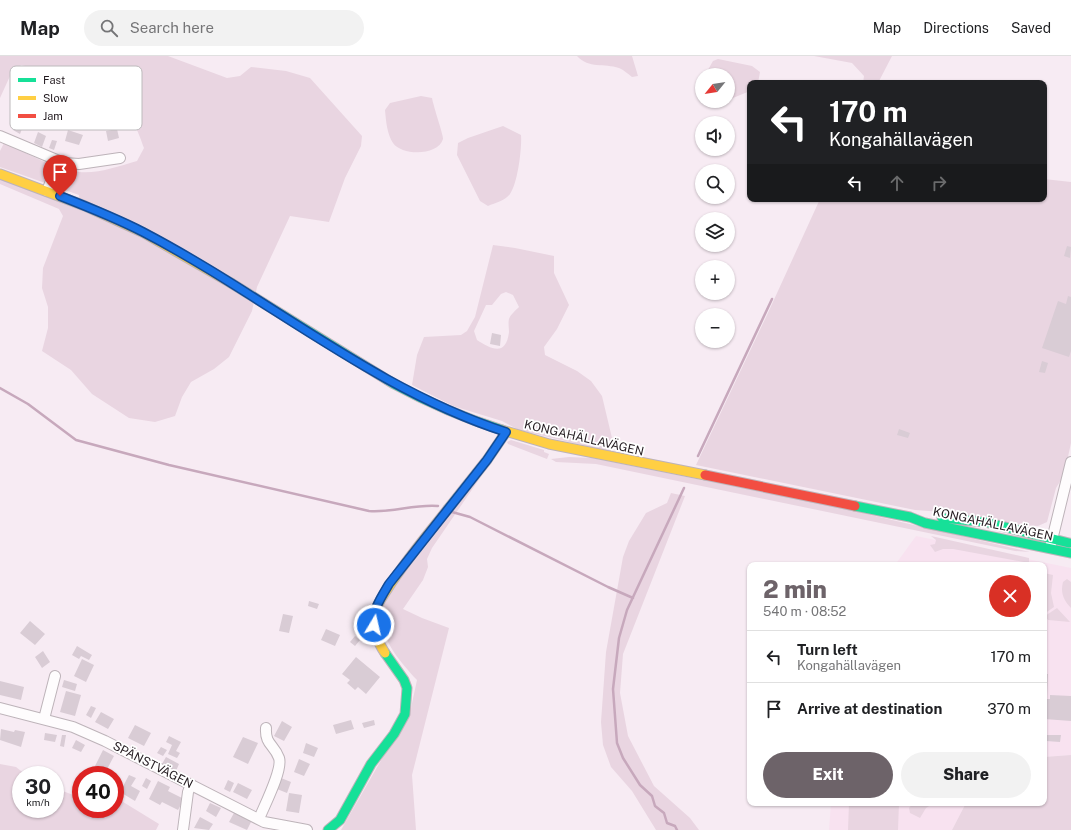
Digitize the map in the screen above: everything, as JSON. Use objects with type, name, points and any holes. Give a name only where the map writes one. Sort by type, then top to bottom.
[{"type":"street","points":[[0,136],[59,161],[79,164],[120,158]]},
{"type":"street","points":[[47,191],[59,161]]},
{"type":"street","name":"KONGAHÄLLAVÄGEN","points":[[0,174],[114,218],[150,236],[208,269],[368,369],[415,395],[454,414],[506,432],[606,456],[910,517],[985,522],[1051,544],[1071,553]]},
{"type":"street","points":[[328,830],[340,820],[371,764],[394,734],[405,714],[407,694],[404,680],[385,655],[375,629],[374,616],[378,604],[402,566],[487,460],[506,432]]},
{"type":"street","points":[[1051,544],[1071,462]]},
{"type":"street","name":"KONGAHÄLLAVÄGEN","points":[[1051,544],[1071,543]]},
{"type":"street","points":[[44,719],[55,676]]},
{"type":"street","name":"SPÄNSTVÄGEN","points":[[0,708],[73,728],[105,741],[268,823],[307,830]]},
{"type":"street","points":[[259,819],[280,768],[279,758],[265,739],[266,728]]},
{"type":"street","points":[[183,830],[188,792],[191,784]]},
{"type":"shaded area","points":[[0,56],[168,56],[227,78],[240,76],[251,67],[286,71],[310,78],[362,136],[361,146],[345,178],[329,222],[290,216],[257,287],[252,311],[229,357],[214,369],[191,382],[182,397],[175,416],[155,422],[129,418],[92,394],[71,370],[42,351],[48,328],[48,307],[42,288],[43,268],[63,216],[59,209],[0,184],[0,179],[78,209],[79,195],[0,167],[0,151],[4,143],[60,168],[79,172],[94,172],[137,161],[144,148],[137,130],[142,130],[142,66],[10,66],[10,76],[0,98]]},
{"type":"shaded area","points":[[577,56],[632,56],[638,76],[632,77],[619,68],[587,63]]},
{"type":"shaded area","points":[[814,56],[892,56],[880,80],[863,80],[864,76],[852,63]]},
{"type":"shaded area","points":[[718,59],[752,66],[760,72],[759,80],[747,80],[747,92],[735,97],[735,68],[709,68],[713,61]]},
{"type":"shaded area","points":[[421,96],[432,98],[443,139],[440,145],[434,149],[411,152],[398,147],[393,143],[389,136],[385,110],[390,103]]},
{"type":"shaded area","points":[[503,126],[521,135],[521,148],[517,174],[510,194],[506,198],[488,206],[480,201],[457,155],[458,143]]},
{"type":"shaded area","points":[[1047,179],[1071,182],[1071,443],[1064,475],[1056,488],[1047,522],[1038,526],[1022,525],[957,513],[915,510],[696,465],[819,202],[1047,202]]},
{"type":"shaded area","points":[[493,245],[554,256],[554,273],[569,305],[557,329],[544,347],[545,355],[577,371],[591,381],[602,396],[612,438],[611,452],[519,430],[502,421],[453,406],[412,385],[417,355],[424,337],[461,335],[467,331],[475,317]],"holes":[[[506,292],[513,295],[519,307],[509,319],[509,332],[505,345],[497,349],[487,346],[477,340],[474,331],[486,305],[492,305],[501,294]]]},
{"type":"shaded area","points":[[511,440],[544,450],[544,452],[549,454],[547,459],[508,444],[507,442]]},
{"type":"shaded area","points":[[569,457],[592,458],[832,506],[1030,552],[1015,551],[596,464],[556,462],[551,459]]},
{"type":"shaded area","points":[[482,475],[432,548],[427,559],[428,567],[423,580],[403,609],[449,628],[412,775],[416,830],[341,830],[411,708],[417,680],[390,646],[383,626],[383,605],[393,586]]},
{"type":"shaded area","points":[[671,493],[685,496],[623,654],[620,693],[628,736],[654,786],[690,818],[699,830],[656,830],[632,791],[611,767],[603,745],[601,722],[606,652],[623,557],[629,541],[646,513],[667,503]]},
{"type":"shaded area","points":[[916,536],[1042,562],[897,562]]},
{"type":"shaded area","points":[[931,536],[1029,558],[1029,562],[953,549],[943,549],[935,552],[930,545],[935,544],[936,540]]},
{"type":"shaded area","points":[[1047,563],[1071,568],[1071,755],[1047,757]]},
{"type":"shaded area","points":[[1047,574],[1053,575],[1051,593],[1054,607],[1047,612]]},
{"type":"shaded area","points":[[1067,579],[1071,582],[1071,608],[1066,603],[1062,593],[1063,582]]},
{"type":"shaded area","points":[[1057,608],[1070,622],[1048,620],[1047,615]]},
{"type":"shaded area","points":[[1071,755],[1071,830],[952,830],[964,806],[1047,806],[1047,757]]},
{"type":"shaded area","points":[[0,764],[12,766],[12,818],[64,818],[64,791],[72,795],[72,818],[124,818],[124,803],[159,824],[156,830],[0,830]]},
{"type":"shaded area","points":[[831,806],[964,806],[952,830],[829,830]]},
{"type":"shaded area","points":[[849,806],[899,806],[898,830],[848,830]]},
{"type":"shaded area","points":[[911,806],[929,806],[926,808],[920,818],[910,813],[909,808]]},
{"type":"building","points":[[13,130],[22,130],[20,134]]},
{"type":"building","points":[[68,130],[83,135],[79,145],[65,141]]},
{"type":"building","points":[[117,130],[119,138],[108,141],[106,131]]},
{"type":"building","points":[[38,132],[46,136],[42,147],[34,143]]},
{"type":"building","points":[[52,140],[57,141],[54,150],[49,148]]},
{"type":"building","points":[[1067,246],[1071,247],[1070,258],[1064,256]]},
{"type":"building","points":[[1068,296],[1071,297],[1071,351],[1069,357],[1042,348],[1058,301],[1066,304]]},
{"type":"building","points":[[492,333],[501,335],[500,346],[490,344]]},
{"type":"building","points":[[1042,361],[1048,363],[1045,373],[1039,372]]},
{"type":"building","points":[[899,429],[910,433],[908,438],[897,435]]},
{"type":"building","points":[[309,601],[319,604],[317,609],[308,606]]},
{"type":"building","points":[[283,614],[293,616],[289,633],[279,631]]},
{"type":"building","points":[[30,621],[45,634],[35,645],[20,633]]},
{"type":"building","points":[[326,629],[340,635],[335,646],[321,640]]},
{"type":"building","points":[[355,636],[360,640],[355,646],[350,642]]},
{"type":"building","points":[[77,646],[92,655],[89,660],[81,656],[79,659],[72,655]]},
{"type":"building","points":[[43,651],[50,662],[42,668],[35,657]]},
{"type":"building","points":[[356,657],[380,677],[366,694],[358,687],[355,690],[347,683],[350,680],[342,674]]},
{"type":"building","points":[[82,659],[94,665],[86,682],[74,676]]},
{"type":"building","points":[[1047,674],[1048,674],[1047,699]]},
{"type":"building","points":[[64,680],[77,684],[75,691],[62,687]]},
{"type":"building","points":[[0,681],[24,687],[21,700],[0,695]]},
{"type":"building","points":[[66,691],[81,695],[75,716],[60,712]]},
{"type":"building","points":[[1050,695],[1071,696],[1071,721],[1047,719],[1047,699],[1050,699]]},
{"type":"building","points":[[91,706],[96,708],[91,718],[86,715]]},
{"type":"building","points":[[101,712],[114,719],[108,729],[95,722]]},
{"type":"building","points":[[351,720],[354,729],[336,734],[333,725]]},
{"type":"building","points":[[374,720],[375,725],[364,728],[362,723]]},
{"type":"building","points":[[282,721],[292,727],[284,741],[274,736]]},
{"type":"building","points":[[135,725],[151,733],[144,746],[128,738]]},
{"type":"building","points":[[1,729],[14,732],[15,730],[25,732],[21,747],[0,740]]},
{"type":"building","points":[[45,733],[57,735],[55,742],[44,740]]},
{"type":"building","points":[[62,735],[66,735],[64,747],[60,746]]},
{"type":"building","points":[[1047,735],[1061,735],[1060,742],[1047,741]]},
{"type":"building","points":[[169,736],[181,742],[176,751],[180,753],[177,758],[168,754],[172,745],[166,742]]},
{"type":"building","points":[[243,737],[258,743],[248,764],[233,757]]},
{"type":"building","points":[[76,740],[85,745],[81,752],[72,748]]},
{"type":"building","points":[[306,743],[318,748],[314,757],[303,753]]},
{"type":"building","points":[[161,747],[167,750],[163,756],[157,753]]},
{"type":"building","points":[[103,750],[114,756],[109,766],[95,766]]},
{"type":"building","points":[[166,757],[179,764],[176,771],[162,764]]},
{"type":"building","points":[[299,759],[310,764],[304,776],[294,772]]},
{"type":"building","points":[[129,775],[136,778],[131,786],[140,791],[135,801],[124,794],[124,784]]},
{"type":"building","points":[[146,778],[151,781],[147,789],[142,786]]},
{"type":"building","points":[[281,778],[291,782],[287,793],[277,789]]},
{"type":"building","points":[[228,780],[234,783],[230,792],[224,789]]},
{"type":"building","points":[[158,781],[170,787],[168,791],[184,799],[178,810],[162,802],[160,805],[149,799]]},
{"type":"building","points":[[238,783],[252,790],[247,799],[233,792]]},
{"type":"building","points":[[289,793],[302,795],[299,813],[286,811]]},
{"type":"building","points":[[210,803],[221,808],[216,817],[206,811]]},
{"type":"building","points":[[234,813],[251,822],[247,830],[229,822]]},
{"type":"building","points":[[200,817],[213,824],[209,830],[194,828]]},
{"type":"waterway","points":[[698,456],[772,299]]},
{"type":"waterway","points":[[0,388],[28,404],[76,440],[169,465],[369,511],[386,511],[420,506],[438,506]]},
{"type":"waterway","points":[[677,830],[675,826],[667,823],[664,813],[655,806],[652,796],[640,785],[623,758],[617,743],[613,689],[619,638],[627,610],[684,488]]},
{"type":"waterway","points":[[452,512],[470,517],[608,587],[633,598]]},
{"type":"traffic: fast","points":[[231,283],[394,384],[447,410],[502,430]]},
{"type":"traffic: fast","points":[[448,509],[487,460],[506,432]]},
{"type":"traffic: fast","points":[[855,506],[910,517],[925,523],[1071,553]]},
{"type":"traffic: fast","points":[[942,518],[985,522],[1069,543]]},
{"type":"traffic: fast","points":[[328,830],[340,820],[371,764],[394,734],[405,714],[407,688],[404,680],[385,653]]},
{"type":"traffic: slow","points":[[0,174],[85,206],[144,233],[231,283]]},
{"type":"traffic: slow","points":[[502,430],[549,444],[705,475]]},
{"type":"traffic: slow","points":[[385,653],[380,645],[375,630],[374,615],[376,608],[402,568],[448,509]]},
{"type":"traffic: jam","points":[[705,475],[855,506]]},
{"type":"route","points":[[60,196],[114,218],[144,233],[208,269],[242,292],[355,361],[422,399],[454,414],[506,432],[504,438],[414,550],[389,584],[378,604],[374,616],[374,625]]}]
